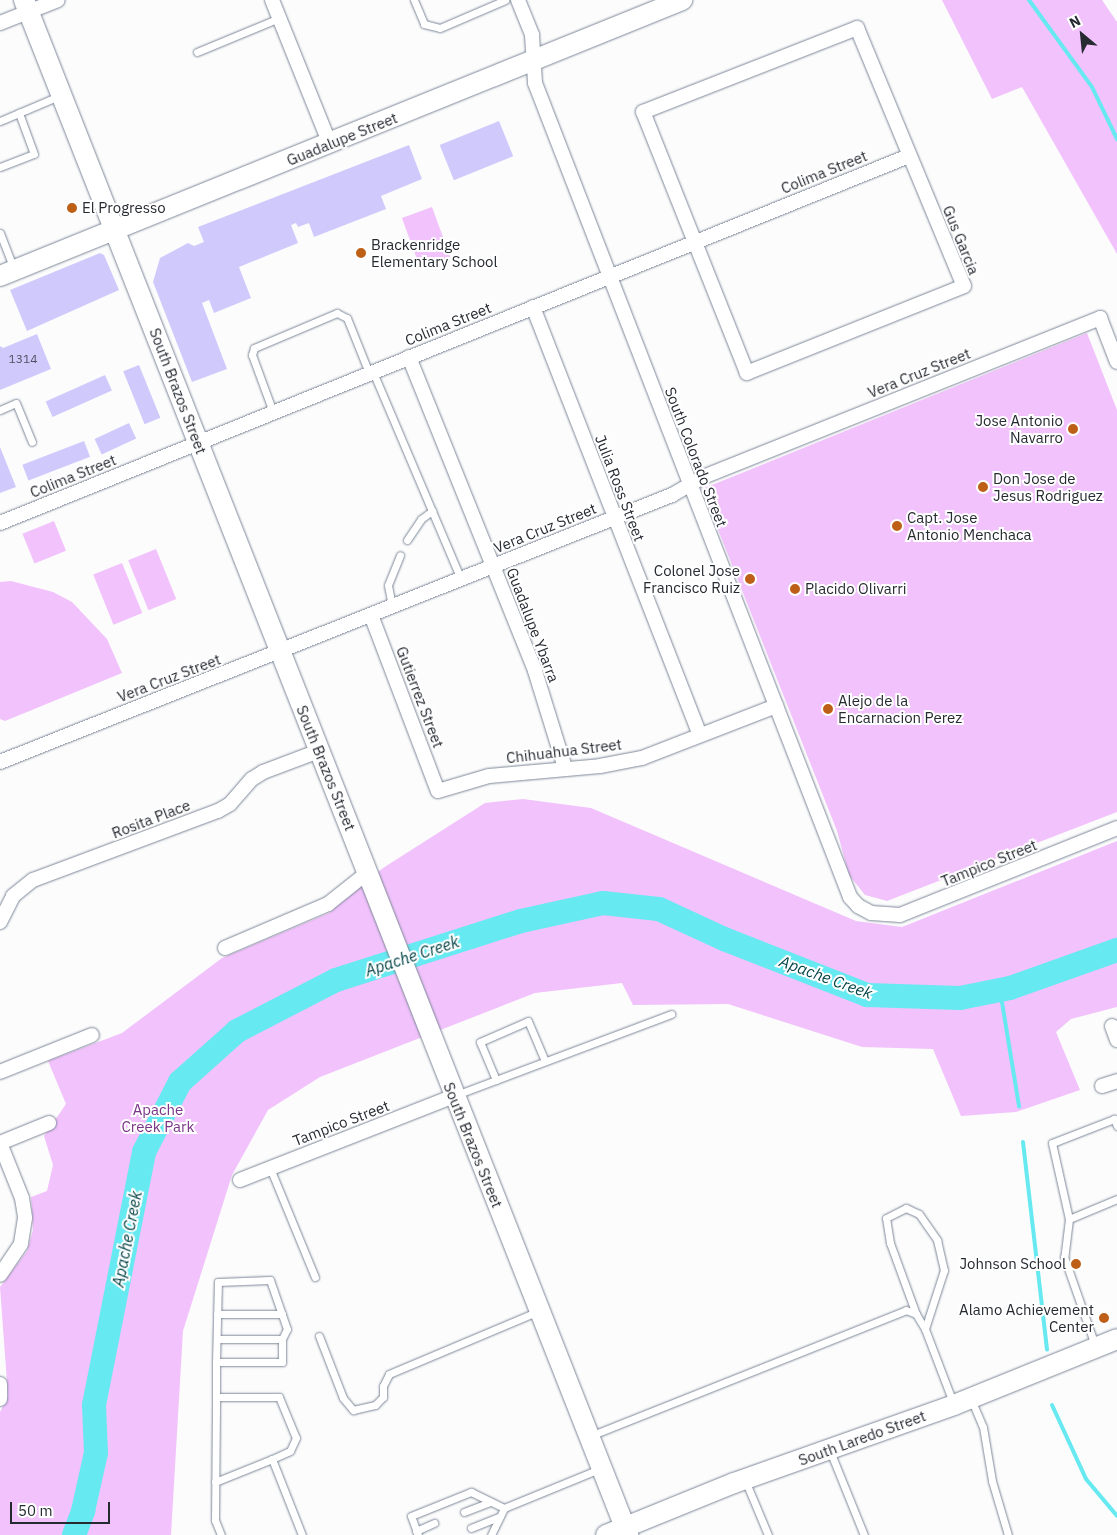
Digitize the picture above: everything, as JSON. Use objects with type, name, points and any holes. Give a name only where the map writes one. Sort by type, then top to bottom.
[{"type":"main road","name":"Guadalupe Street","points":[[7,273],[330,144],[682,0]]},
{"type":"main road","name":"South Brazos Street","points":[[26,6],[627,1531]]},
{"type":"main road","name":"South Laredo Street","points":[[606,1535],[627,1531],[745,1480],[963,1402],[1117,1339]]},
{"type":"street","points":[[0,23],[26,6],[58,0]]},
{"type":"street","points":[[272,0],[330,144]]},
{"type":"street","name":"South Colorado Street","points":[[518,0],[532,35],[535,83],[611,276],[689,485],[844,885],[858,906],[871,913]]},
{"type":"street","name":"Gus Garcia","points":[[857,28],[964,286],[747,373],[695,242],[643,112],[857,28]]},
{"type":"street","name":"Colima Street","points":[[0,524],[198,442],[909,156]]},
{"type":"street","name":"Julia Ross Street","points":[[533,307],[700,735]]},
{"type":"street","name":"Vera Cruz Street","points":[[0,762],[614,518],[689,485],[1100,318],[1115,353]]},
{"type":"street","name":"Guadalupe Ybarra","points":[[409,357],[535,671],[565,768]]},
{"type":"street","name":"Gutierrez Street","points":[[371,615],[438,791]]},
{"type":"street","name":"Chihuahua Street","points":[[438,791],[489,776],[642,758],[776,706]]},
{"type":"street","name":"Rosita Place","points":[[0,922],[13,896],[33,880],[218,810],[230,804],[252,778],[319,751]]},
{"type":"street","name":"Tampico Street","points":[[871,913],[885,916],[916,910],[1117,828]]},
{"type":"street","points":[[225,948],[328,904],[367,873]]},
{"type":"street","points":[[1112,1026],[1117,1040]]},
{"type":"street","points":[[0,1072],[92,1035]]},
{"type":"street","points":[[1102,1086],[1117,1081]]},
{"type":"street","name":"Tampico Street","points":[[240,1180],[454,1096]]},
{"type":"street","points":[[0,1275],[21,1244],[25,1218],[22,1198],[0,1143],[50,1123]]},
{"type":"street","points":[[0,1384],[0,1399]]},
{"type":"lane","points":[[414,0],[424,24],[440,28],[505,0]]},
{"type":"lane","points":[[197,52],[279,18]]},
{"type":"lane","points":[[0,121],[61,95]]},
{"type":"lane","points":[[0,167],[34,154],[19,113]]},
{"type":"lane","points":[[0,233],[7,273]]},
{"type":"lane","points":[[273,412],[252,355],[254,348],[337,313],[344,314],[432,511],[460,579]]},
{"type":"lane","points":[[0,410],[16,403],[32,442]]},
{"type":"lane","points":[[407,540],[421,520],[432,511]]},
{"type":"lane","points":[[392,606],[388,585],[400,555]]},
{"type":"lane","points":[[454,1096],[671,1014]]},
{"type":"lane","points":[[496,1080],[480,1042],[528,1021],[545,1061]]},
{"type":"lane","points":[[1096,1348],[1064,1257],[1069,1219],[1052,1143],[1114,1119],[1117,1126]]},
{"type":"lane","points":[[270,1168],[315,1278]]},
{"type":"lane","points":[[1069,1219],[1117,1199]]},
{"type":"lane","points":[[925,1329],[944,1270],[937,1240],[919,1214],[906,1208],[886,1218],[890,1243],[916,1314],[963,1402],[983,1427],[992,1481],[1008,1535]]},
{"type":"lane","points":[[216,1362],[282,1362],[282,1339],[287,1328],[270,1280],[218,1282],[216,1362],[215,1520],[221,1535]]},
{"type":"lane","points":[[319,1336],[343,1398],[352,1410],[375,1405],[383,1397],[383,1386],[389,1374],[540,1310]]},
{"type":"lane","points":[[589,1437],[906,1310],[916,1314]]},
{"type":"lane","points":[[217,1314],[282,1314]]},
{"type":"lane","points":[[217,1339],[282,1339]]},
{"type":"lane","points":[[215,1482],[290,1451],[296,1438],[279,1396],[216,1397]]},
{"type":"lane","points":[[830,1450],[864,1535]]},
{"type":"lane","points":[[272,1459],[302,1535]]},
{"type":"lane","points":[[491,1535],[504,1508],[602,1468]]},
{"type":"lane","points":[[745,1480],[768,1535]]},
{"type":"lane","points":[[434,1524],[417,1533],[410,1516],[471,1492],[504,1508]]},
{"type":"lane","points":[[464,1512],[490,1502]]},
{"type":"lane","points":[[470,1528],[500,1516]]},
{"type":"green space","points":[[942,0],[1102,0],[1117,22],[1117,254],[1022,87],[992,99]]},
{"type":"green space","points":[[432,207],[450,257],[420,268],[402,218]]},
{"type":"green space","points":[[1087,333],[1117,410],[1117,812],[887,901],[865,895],[849,875],[837,831],[702,489]]},
{"type":"green space","points":[[54,521],[66,551],[34,563],[22,534]]},
{"type":"green space","points":[[156,549],[176,599],[148,610],[128,560]]},
{"type":"green space","points":[[122,563],[142,613],[113,625],[93,575]]},
{"type":"green space","points":[[11,581],[53,592],[72,602],[107,639],[122,673],[5,721],[0,719],[0,582]]},
{"type":"green space","name":"Apache Creek Park","points":[[523,799],[591,808],[856,921],[902,927],[1117,841],[1117,1007],[1071,1019],[1056,1032],[1080,1090],[1016,1112],[961,1116],[933,1049],[862,1047],[728,1004],[633,1005],[622,983],[535,993],[320,1077],[268,1110],[232,1175],[183,1331],[171,1535],[0,1535],[0,1412],[8,1396],[0,1287],[27,1251],[33,1230],[31,1197],[47,1191],[53,1165],[44,1136],[66,1104],[48,1061],[122,1033],[222,958],[329,913],[383,868],[485,803]]},
{"type":"building","points":[[499,121],[513,156],[454,180],[440,145]]},
{"type":"building","points":[[409,145],[422,179],[381,196],[386,209],[314,237],[309,223],[298,227],[296,223],[291,225],[298,243],[239,267],[251,298],[214,313],[209,300],[202,303],[227,369],[192,382],[153,282],[160,258],[188,243],[194,246],[204,242],[198,227]]},
{"type":"building","points":[[100,253],[104,255],[119,290],[27,331],[10,290]]},
{"type":"building","points":[[37,334],[51,369],[0,390],[0,346],[3,348]]},
{"type":"building","points":[[139,365],[160,418],[145,424],[123,371]]},
{"type":"building","points":[[105,375],[112,391],[53,417],[46,401]]},
{"type":"building","points":[[129,423],[136,438],[102,454],[95,439]]},
{"type":"building","points":[[84,441],[90,457],[28,481],[22,465]]},
{"type":"building","points":[[0,447],[16,487],[0,493]]},
{"type":"waterway","points":[[1029,0],[1092,87],[1117,139]]},
{"type":"waterway","name":"Apache Creek","points":[[74,1535],[83,1511],[96,1453],[94,1405],[144,1152],[180,1082],[237,1031],[336,980],[521,921],[603,903],[659,909],[724,939],[867,995],[960,998],[1010,988],[1117,950]]},
{"type":"waterway","points":[[1000,990],[1019,1106]]},
{"type":"waterway","points":[[1023,1142],[1047,1350]]},
{"type":"waterway","points":[[1052,1405],[1086,1479],[1117,1516]]},
{"type":"place","name":"El Progresso","points":[[72,208]]},
{"type":"place","name":"Brackenridge Elementary School","points":[[361,253]]},
{"type":"place","name":"Jose Antonio Navarro","points":[[1073,429]]},
{"type":"place","name":"Don Jose de Jesus Rodriguez","points":[[983,487]]},
{"type":"place","name":"Capt. Jose Antonio Menchaca","points":[[897,526]]},
{"type":"place","name":"Colonel Jose Francisco Ruiz","points":[[750,579]]},
{"type":"place","name":"Placido Olivarri","points":[[795,589]]},
{"type":"place","name":"Alejo de la Encarnacion Perez","points":[[828,709]]},
{"type":"place","name":"Johnson School","points":[[1076,1264]]},
{"type":"place","name":"Alamo Achievement Center","points":[[1104,1318]]}]
